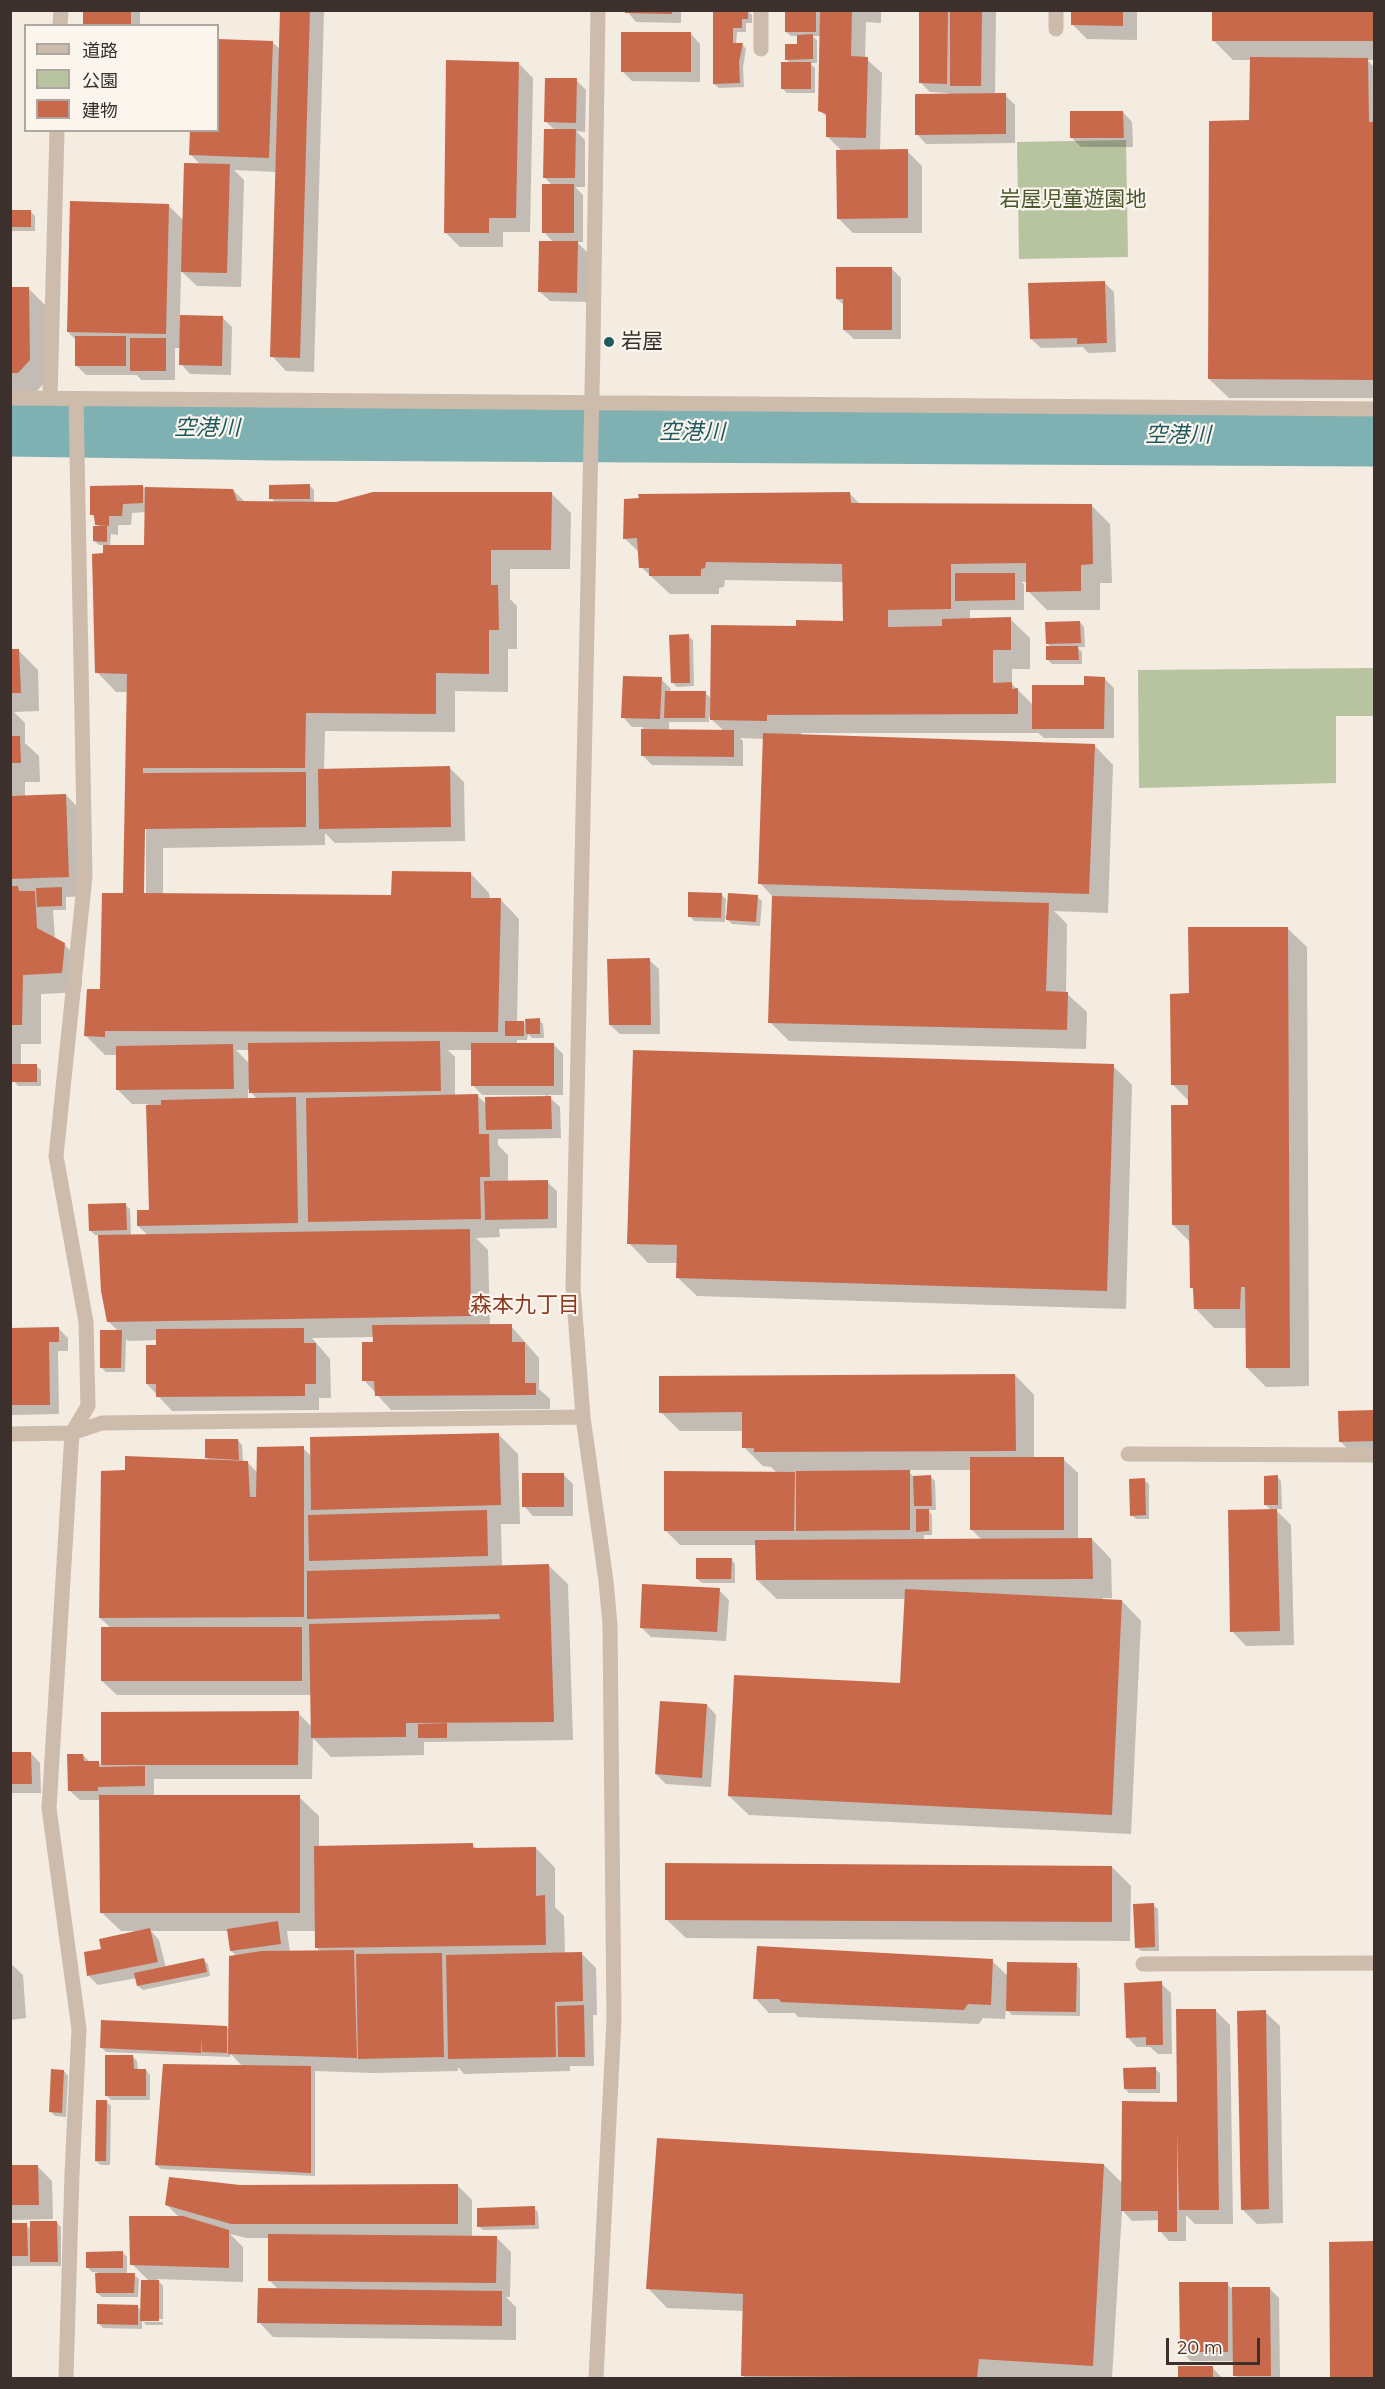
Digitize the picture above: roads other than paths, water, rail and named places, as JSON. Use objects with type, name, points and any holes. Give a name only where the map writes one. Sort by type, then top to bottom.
[{"type":"street","points":[[596,2379],[614,2020],[610,1625],[583,1418],[573,1287],[598,10]]},
{"type":"street","points":[[760,49],[761,10]]},
{"type":"street","points":[[1056,10],[1056,29]]},
{"type":"street","points":[[50,398],[57,132]]},
{"type":"street","points":[[10,398],[50,398],[75,406],[591,410],[1374,409]]},
{"type":"street","points":[[66,2379],[79,2029],[49,1808],[72,1433],[88,1406],[86,1322],[56,1156],[85,876],[75,406]]},
{"type":"street","points":[[10,1434],[72,1433],[102,1423],[583,1418]]},
{"type":"street","points":[[1128,1454],[1374,1455]]},
{"type":"street","points":[[1143,1964],[1374,1963]]},
{"type":"waterway","name":"空港川","points":[[10,428],[279,432],[1374,438]]},
{"type":"place","name":"岩屋","points":[[609,342]]},
{"type":"district","name":"森本九丁目","points":[[525,1306]]},
{"type":"park label","name":"岩屋児童遊園地","points":[[1073,200]]}]
